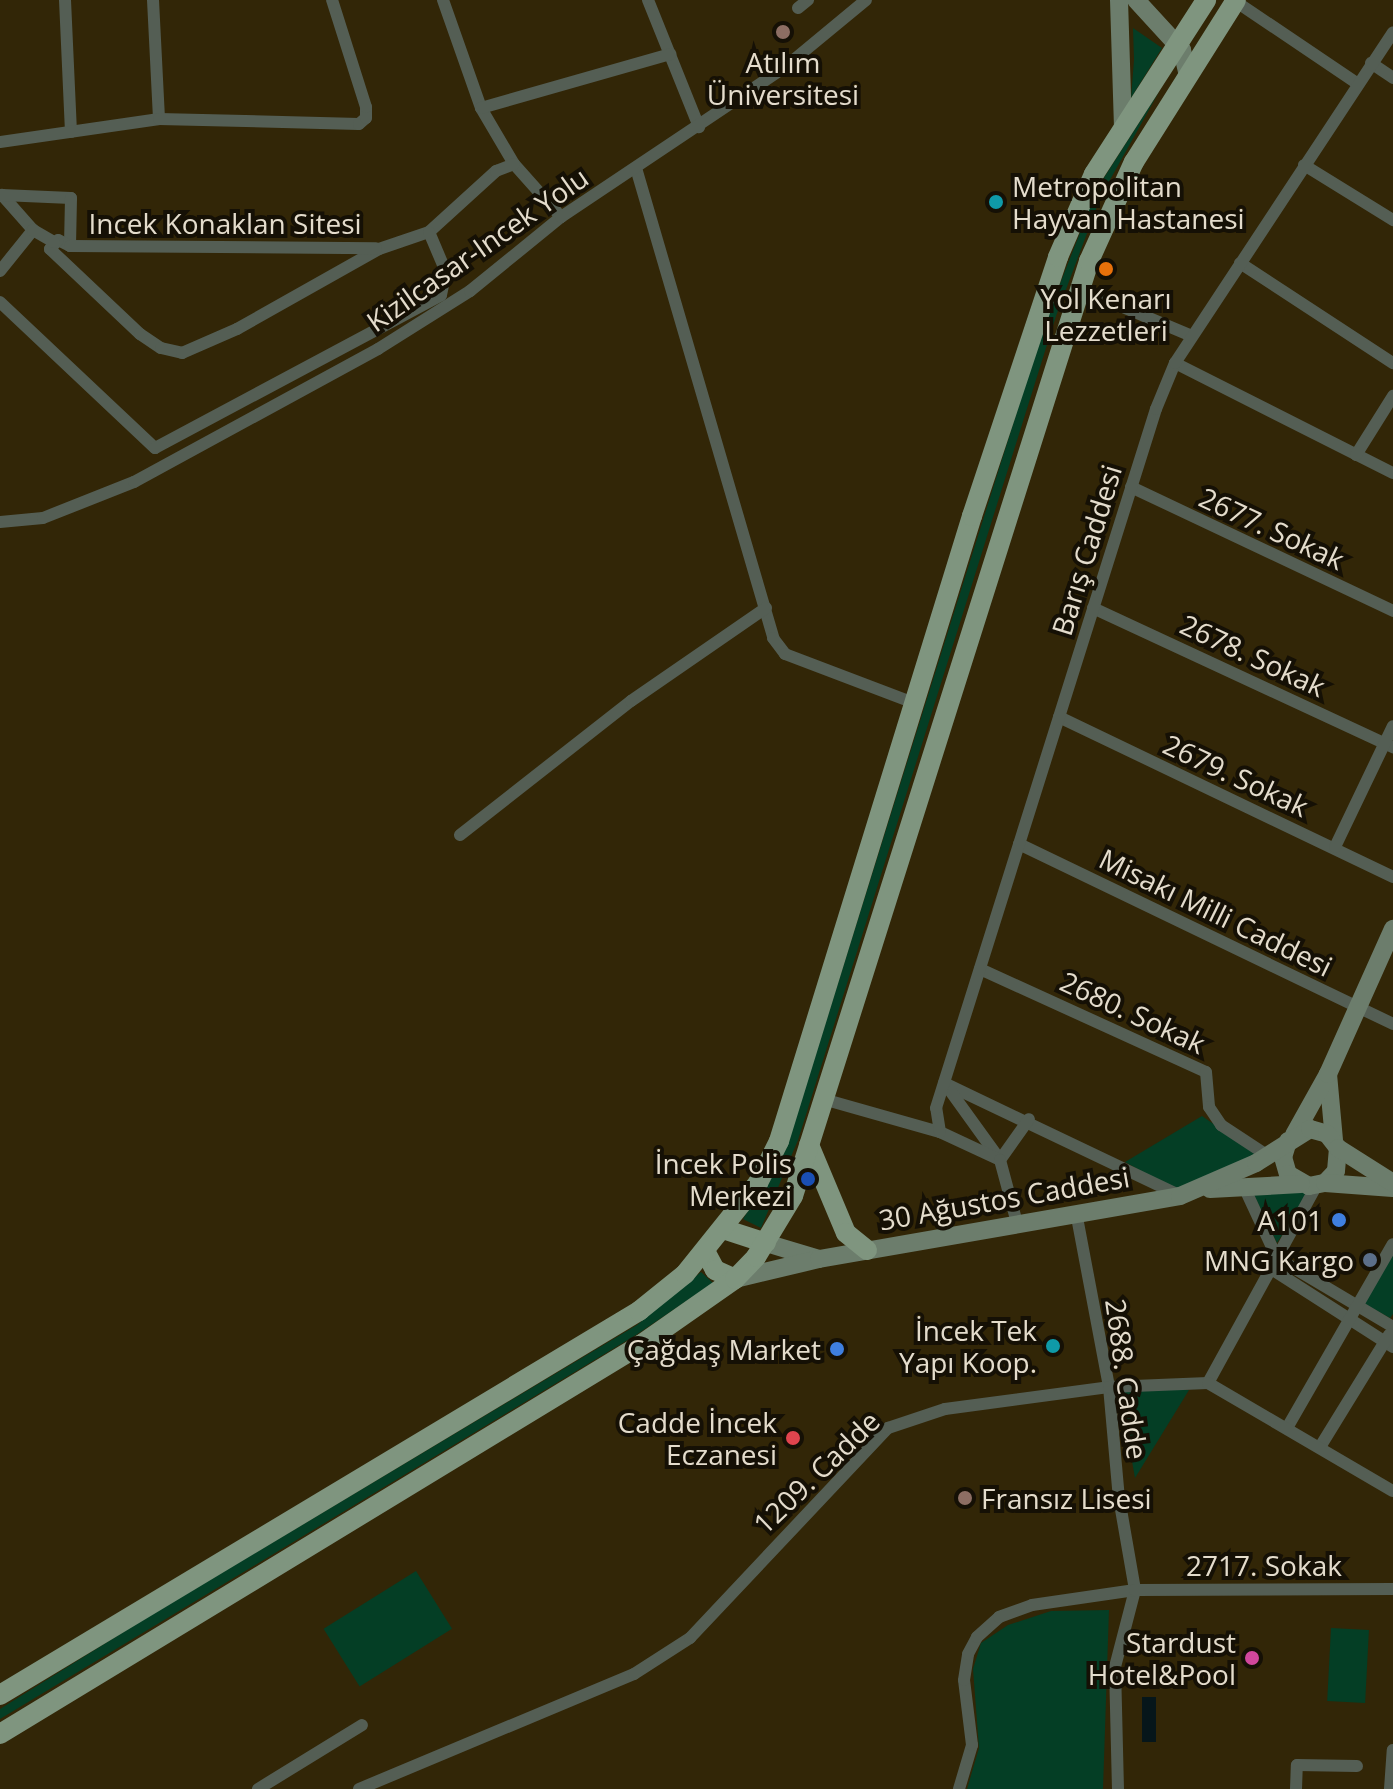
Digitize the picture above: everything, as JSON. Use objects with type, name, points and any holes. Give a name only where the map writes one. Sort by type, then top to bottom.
[{"type":"main road","points":[[1119,0],[1123,126]]},
{"type":"main road","points":[[1136,0],[1186,56],[1188,75]]},
{"type":"main road","points":[[0,1695],[606,1333],[673,1285],[705,1251],[758,1183],[779,1141],[1034,322],[1078,206],[1123,126],[1206,0]]},
{"type":"main road","points":[[0,1734],[642,1344],[735,1279],[766,1243],[793,1196],[1080,289],[1118,192],[1236,0]]},
{"type":"main road","points":[[1314,1184],[1284,1166],[1291,1138],[1328,1074],[1393,929]]},
{"type":"main road","points":[[1314,1184],[1339,1164],[1328,1074]]},
{"type":"main road","points":[[1199,1190],[1268,1156],[1291,1138],[1310,1129],[1393,1185]]},
{"type":"main road","points":[[809,1145],[846,1233],[867,1250]]},
{"type":"main road","points":[[1199,1190],[1314,1184],[1393,1185]]},
{"type":"main road","name":"30 Ağustos Caddesi","points":[[735,1279],[819,1259],[1180,1196],[1199,1190]]},
{"type":"main road","points":[[723,1229],[766,1243]]},
{"type":"main road","name":"30 Ağustos Caddesi","points":[[766,1243],[819,1259]]},
{"type":"main road","points":[[705,1251],[715,1270],[735,1279]]},
{"type":"street","points":[[65,0],[71,132]]},
{"type":"street","points":[[153,0],[159,119]]},
{"type":"street","points":[[0,142],[159,119],[351,126],[364,121],[364,95],[332,0]]},
{"type":"street","points":[[443,0],[481,108],[514,164],[561,217]]},
{"type":"street","points":[[648,0],[699,127]]},
{"type":"street","name":"Kizilcasar-Incek Yolu","points":[[0,522],[74,508],[281,406],[470,291],[561,217],[699,127],[806,52],[866,0]]},
{"type":"street","points":[[1236,0],[1358,84]]},
{"type":"street","name":"Barış Caddesi","points":[[940,1132],[936,1108],[1131,487],[1175,363],[1393,32]]},
{"type":"street","points":[[481,108],[670,54]]},
{"type":"street","points":[[1371,63],[1393,78]]},
{"type":"street","points":[[70,246],[71,198],[2,195],[33,230],[54,242],[50,249],[108,305],[140,334],[175,353],[237,329],[379,249],[429,232],[496,171],[514,164]]},
{"type":"street","points":[[1304,165],[1393,220]]},
{"type":"street","points":[[636,168],[773,638],[785,654],[914,703]]},
{"type":"street","points":[[0,271],[33,230]]},
{"type":"street","points":[[0,302],[155,448],[441,295],[446,272],[429,232]]},
{"type":"street","name":"Incek Konaklan Sitesi","points":[[54,242],[70,246],[379,249]]},
{"type":"street","points":[[1240,263],[1393,363]]},
{"type":"street","points":[[1080,289],[1192,336]]},
{"type":"street","points":[[1175,363],[1393,473]]},
{"type":"street","points":[[1356,455],[1393,396]]},
{"type":"street","name":"2677. Sokak","points":[[1131,487],[1393,611]]},
{"type":"street","points":[[460,835],[631,701],[766,608]]},
{"type":"street","name":"2678. Sokak","points":[[1093,608],[1389,744]]},
{"type":"street","name":"2679. Sokak","points":[[1059,717],[1393,877]]},
{"type":"street","points":[[1335,847],[1389,744],[1393,726]]},
{"type":"street","name":"Misakı Milli Caddesi","points":[[1019,844],[1393,1024]]},
{"type":"street","name":"2680. Sokak","points":[[980,969],[1206,1072],[1209,1107],[1221,1125],[1268,1156]]},
{"type":"street","points":[[944,1083],[1029,1119],[1180,1196]]},
{"type":"street","points":[[944,1083],[1000,1160],[1017,1223]]},
{"type":"street","points":[[823,1099],[940,1132],[1000,1160]]},
{"type":"street","points":[[1000,1160],[1029,1119]]},
{"type":"street","points":[[1314,1184],[1208,1383],[1393,1491]]},
{"type":"street","points":[[1245,1189],[1273,1263],[1349,1319],[1389,1344]]},
{"type":"street","name":"2688. Cadde","points":[[1076,1212],[1109,1387],[1119,1498],[1135,1590],[1115,1667],[1118,1789]]},
{"type":"street","points":[[1287,1428],[1393,1244]]},
{"type":"street","points":[[1273,1263],[1357,1304],[1393,1328],[1389,1344],[1320,1447]]},
{"type":"street","name":"1209. Cadde","points":[[359,1789],[395,1783],[634,1674],[690,1638],[888,1428],[945,1409],[1109,1387],[1208,1383]]},
{"type":"street","name":"2717. Sokak","points":[[959,1789],[972,1745],[964,1680],[977,1637],[999,1617],[1032,1605],[1135,1590],[1393,1589]]},
{"type":"street","points":[[258,1789],[362,1725]]},
{"type":"street","points":[[1391,1787],[1393,1750]]},
{"type":"street","points":[[1296,1789],[1297,1765],[1357,1766]]},
{"type":"green space","points":[[1133,28],[1162,48],[1131,98],[1134,60]]},
{"type":"green space","points":[[1160,90],[1101,196],[1056,316],[798,1140],[761,1228],[743,1219],[786,1149],[1045,322],[1098,187]]},
{"type":"green space","points":[[1202,1116],[1261,1157],[1174,1189],[1125,1162]]},
{"type":"green space","points":[[1312,1188],[1277,1243],[1254,1195]]},
{"type":"green space","points":[[1393,1251],[1393,1314],[1390,1318],[1363,1303]]},
{"type":"green space","points":[[701,1272],[713,1283],[636,1335],[0,1719],[0,1709],[141,1621],[637,1325]]},
{"type":"green space","points":[[1119,1389],[1189,1390],[1135,1478]]},
{"type":"green space","points":[[416,1571],[452,1629],[360,1686],[324,1629]]},
{"type":"green space","points":[[1109,1610],[1103,1789],[967,1789],[979,1748],[973,1669],[981,1643],[1008,1625],[1051,1611]]},
{"type":"green space","points":[[1331,1628],[1369,1630],[1365,1703],[1327,1701]]},
{"type":"shaded area","points":[[1142,1697],[1156,1697],[1156,1742],[1142,1742]]},
{"type":"place","name":"Atılım Üniversitesi","points":[[783,32]]},
{"type":"place","name":"Metropolitan Hayvan Hastanesi","points":[[996,202]]},
{"type":"place","name":"Yol Kenarı Lezzetleri","points":[[1106,269]]},
{"type":"place","name":"İncek Polis Merkezi","points":[[808,1179]]},
{"type":"place","name":"A101","points":[[1339,1220]]},
{"type":"place","name":"MNG Kargo","points":[[1370,1260]]},
{"type":"place","name":"İncek Tek Yapı Koop.","points":[[1053,1346]]},
{"type":"place","name":"Çağdaş Market","points":[[837,1349]]},
{"type":"place","name":"Cadde İncek Eczanesi","points":[[793,1438]]},
{"type":"place","name":"Fransız Lisesi","points":[[965,1498]]},
{"type":"place","name":"Stardust Hotel&Pool","points":[[1252,1658]]}]
